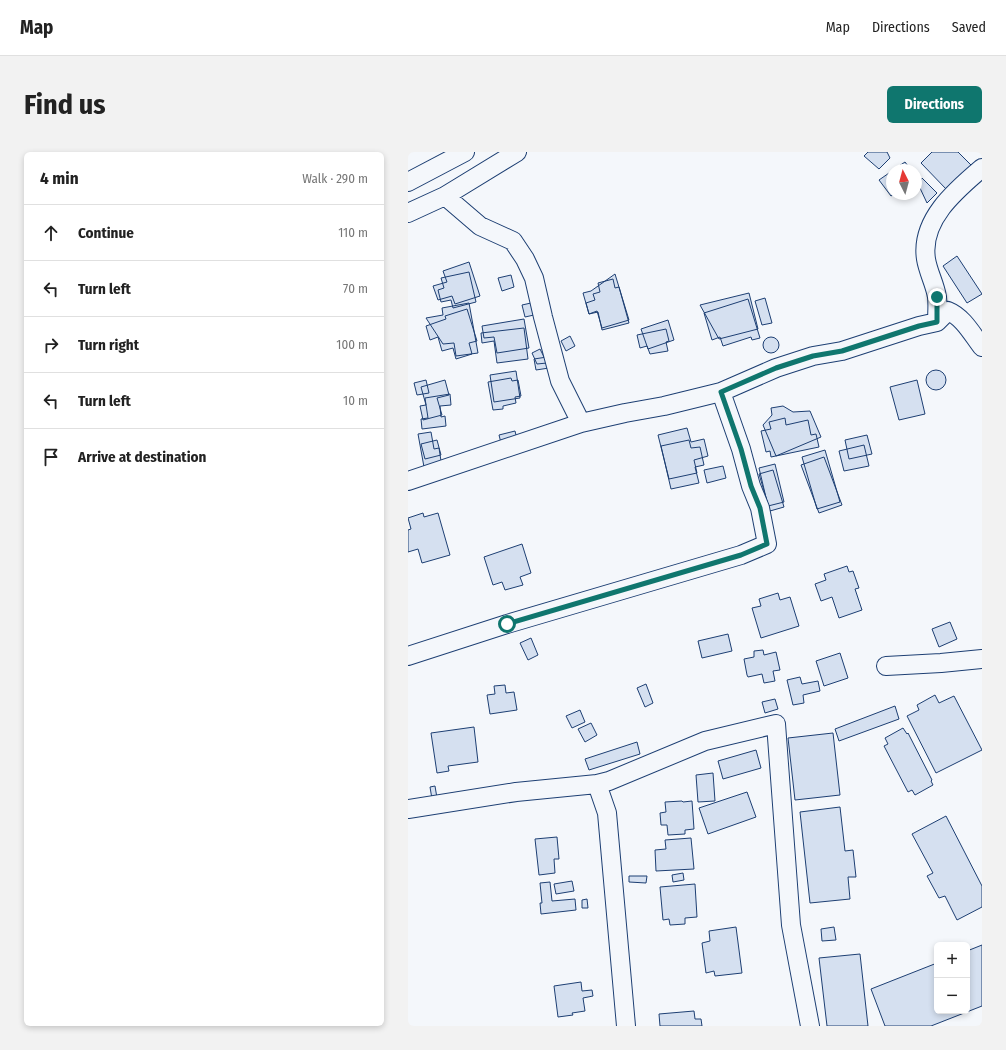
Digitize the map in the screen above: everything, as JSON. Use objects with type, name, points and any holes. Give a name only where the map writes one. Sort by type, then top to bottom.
[{"type":"street","points":[[408,182],[465,152]]},
{"type":"street","points":[[408,213],[445,196],[517,152]]},
{"type":"street","points":[[940,310],[926,258],[926,245],[929,231],[940,210],[958,189],[982,168]]},
{"type":"street","points":[[445,196],[480,226],[513,241],[525,259],[534,278],[560,381],[581,423]]},
{"type":"street","points":[[940,310],[953,313],[964,323],[982,347]]},
{"type":"street","points":[[408,481],[581,423],[664,406],[721,392],[776,368],[813,356],[842,351],[919,326],[940,310]]},
{"type":"street","points":[[408,656],[514,622],[741,555],[767,544],[760,508],[751,486],[741,449],[721,392]]},
{"type":"street","points":[[886,666],[982,659]]},
{"type":"street","points":[[408,809],[516,792],[597,784],[609,781],[705,741],[776,724],[791,925],[810,1026]]},
{"type":"street","points":[[597,784],[607,813],[626,1026]]},
{"type":"building","points":[[868,152],[887,152],[890,158],[879,169],[864,156]]},
{"type":"building","points":[[932,152],[958,152],[972,166],[947,190],[921,163]]},
{"type":"building","points":[[886,175],[886,189],[879,180]]},
{"type":"building","points":[[922,178],[937,193],[927,203],[922,192]]},
{"type":"building","points":[[957,256],[982,294],[967,303],[943,266]]},
{"type":"building","points":[[469,262],[480,296],[455,304],[452,296],[438,300],[433,286],[447,282],[443,271]]},
{"type":"building","points":[[469,272],[476,302],[453,308],[451,300],[441,302],[438,290],[444,288],[441,278]]},
{"type":"building","points":[[615,274],[629,320],[602,328],[597,311],[589,314],[583,293],[591,291]]},
{"type":"building","points":[[511,275],[514,287],[502,291],[498,278]]},
{"type":"building","points":[[613,279],[615,288],[619,287],[629,323],[602,330],[598,312],[589,314],[586,303],[595,300],[593,294],[600,292],[598,283]]},
{"type":"building","points":[[749,293],[758,329],[719,339],[700,305]]},
{"type":"building","points":[[765,298],[772,323],[762,325],[755,301]]},
{"type":"building","points":[[748,299],[760,338],[752,340],[751,337],[723,346],[720,337],[712,340],[704,313]]},
{"type":"building","points":[[469,303],[478,353],[456,356],[454,343],[443,344],[426,318],[443,315],[442,308]]},
{"type":"building","points":[[531,303],[534,315],[525,317],[522,305]]},
{"type":"building","points":[[467,309],[477,341],[469,343],[472,354],[456,359],[453,348],[442,351],[438,337],[430,340],[426,326],[446,319],[445,316]]},
{"type":"building","points":[[524,319],[529,348],[497,353],[494,337],[484,338],[482,326]]},
{"type":"building","points":[[668,320],[674,340],[648,349],[641,329]]},
{"type":"building","points":[[524,328],[528,359],[497,363],[494,341],[482,343],[481,333]]},
{"type":"building","points":[[666,329],[669,341],[666,342],[668,351],[650,354],[647,346],[640,348],[637,335]]},
{"type":"building","points":[[570,336],[575,346],[566,351],[561,341]]},
{"type":"building","points":[[771,337],[778,342],[779,345],[774,352],[771,353],[764,348],[763,345],[768,338]]},
{"type":"building","points":[[540,349],[547,363],[537,364],[532,353]]},
{"type":"building","points":[[547,357],[549,368],[536,370],[534,359]]},
{"type":"building","points":[[932,370],[940,370],[946,376],[946,384],[940,390],[932,390],[926,384],[926,376]]},
{"type":"building","points":[[516,371],[520,398],[494,402],[490,375]]},
{"type":"building","points":[[511,378],[512,381],[518,380],[521,396],[515,397],[516,403],[503,406],[503,409],[493,410],[488,382]]},
{"type":"building","points":[[426,380],[429,393],[417,395],[414,383]]},
{"type":"building","points":[[445,380],[449,395],[437,398],[442,415],[423,420],[420,406],[426,405],[421,387]]},
{"type":"building","points":[[917,380],[925,414],[899,420],[890,387]]},
{"type":"building","points":[[450,394],[451,405],[440,406],[441,417],[445,416],[446,426],[422,429],[421,419],[428,418],[425,398]]},
{"type":"building","points":[[783,406],[793,412],[810,411],[821,437],[776,456],[763,425],[772,415],[771,408]]},
{"type":"building","points":[[785,418],[786,425],[808,420],[811,435],[816,434],[819,447],[771,457],[770,451],[766,452],[761,431],[771,429],[769,422]]},
{"type":"building","points":[[687,428],[691,442],[704,439],[708,456],[694,460],[697,473],[669,479],[658,435]]},
{"type":"building","points":[[515,431],[517,439],[501,443],[499,435]]},
{"type":"building","points":[[431,432],[434,449],[439,448],[441,461],[436,462],[437,465],[424,467],[418,434]]},
{"type":"building","points":[[867,435],[872,454],[849,459],[845,440]]},
{"type":"building","points":[[437,440],[441,455],[425,459],[421,444]]},
{"type":"building","points":[[689,440],[691,448],[700,447],[704,465],[695,467],[699,483],[671,489],[661,446]]},
{"type":"building","points":[[864,445],[869,466],[844,471],[839,451]]},
{"type":"building","points":[[825,450],[840,502],[817,509],[802,457]]},
{"type":"building","points":[[824,457],[842,505],[819,513],[801,465]]},
{"type":"building","points":[[775,464],[784,502],[768,506],[759,468]]},
{"type":"building","points":[[723,466],[726,478],[707,483],[704,470]]},
{"type":"building","points":[[773,470],[784,507],[770,511],[759,474]]},
{"type":"building","points":[[423,513],[424,517],[438,513],[450,555],[422,563],[418,549],[408,552],[408,530],[411,529],[408,518]]},
{"type":"building","points":[[522,544],[531,573],[520,577],[523,585],[505,590],[502,582],[493,585],[484,557]]},
{"type":"building","points":[[847,566],[849,572],[853,571],[859,588],[855,589],[862,610],[839,618],[832,597],[821,601],[815,584],[826,580],[824,574]]},
{"type":"building","points":[[778,593],[780,600],[790,597],[799,626],[761,638],[752,608],[761,606],[759,599]]},
{"type":"building","points":[[950,622],[957,639],[939,647],[932,629]]},
{"type":"building","points":[[728,634],[732,651],[702,658],[698,641]]},
{"type":"building","points":[[531,638],[538,655],[528,660],[520,643]]},
{"type":"building","points":[[763,650],[764,655],[776,652],[780,670],[773,671],[775,681],[764,683],[762,674],[748,677],[747,675],[744,659],[754,657],[754,651]]},
{"type":"building","points":[[840,653],[848,678],[824,686],[816,661]]},
{"type":"building","points":[[800,677],[802,684],[818,681],[820,691],[803,695],[804,703],[793,705],[787,680]]},
{"type":"building","points":[[646,684],[653,703],[645,707],[637,688]]},
{"type":"building","points":[[505,685],[506,693],[514,692],[517,710],[490,714],[487,695],[495,694],[494,686]]},
{"type":"building","points":[[935,695],[939,703],[954,696],[982,750],[936,773],[907,716],[919,710],[917,705]]},
{"type":"building","points":[[775,699],[778,709],[765,713],[762,702]]},
{"type":"building","points":[[895,706],[899,719],[839,741],[835,729]]},
{"type":"building","points":[[580,710],[585,722],[572,728],[566,716]]},
{"type":"building","points":[[591,723],[597,735],[585,742],[578,729]]},
{"type":"building","points":[[474,727],[478,762],[448,766],[449,771],[437,773],[431,733]]},
{"type":"building","points":[[903,728],[907,734],[908,733],[932,780],[933,785],[915,795],[912,790],[908,792],[884,746],[888,744],[885,738]]},
{"type":"building","points":[[833,733],[840,795],[795,800],[788,738]]},
{"type":"building","points":[[637,742],[640,754],[589,770],[585,759]]},
{"type":"building","points":[[756,750],[761,768],[723,779],[718,761]]},
{"type":"building","points":[[713,773],[715,801],[698,802],[696,775]]},
{"type":"building","points":[[435,786],[437,798],[432,799],[430,787]]},
{"type":"building","points":[[747,792],[756,817],[708,834],[699,808]]},
{"type":"building","points":[[692,801],[694,829],[685,830],[685,834],[668,835],[667,825],[661,825],[660,813],[666,812],[665,802]]},
{"type":"building","points":[[840,807],[845,851],[853,850],[856,877],[848,877],[850,899],[810,903],[800,812]]},
{"type":"building","points":[[946,816],[982,886],[982,907],[957,920],[945,896],[939,898],[927,876],[933,873],[912,834]]},
{"type":"building","points":[[557,837],[559,859],[554,859],[555,873],[539,875],[535,839]]},
{"type":"building","points":[[691,838],[694,869],[656,871],[655,850],[666,849],[665,840]]},
{"type":"building","points":[[683,873],[684,880],[673,882],[672,875]]},
{"type":"building","points":[[629,876],[647,876],[646,883],[629,882]]},
{"type":"building","points":[[572,881],[574,891],[556,894],[554,884]]},
{"type":"building","points":[[550,882],[552,901],[575,899],[576,910],[541,914],[540,903],[542,903],[540,883]]},
{"type":"building","points":[[695,884],[697,917],[685,918],[685,924],[670,925],[669,919],[663,920],[660,887]]},
{"type":"building","points":[[587,899],[588,908],[582,908],[582,900]]},
{"type":"building","points":[[736,927],[742,973],[715,976],[714,971],[706,973],[702,943],[710,941],[709,931]]},
{"type":"building","points":[[834,927],[836,940],[822,941],[821,929]]},
{"type":"building","points":[[982,945],[982,1006],[970,1011],[970,978],[970,950]]},
{"type":"building","points":[[860,954],[868,1026],[827,1026],[819,958]]},
{"type":"building","points":[[934,964],[934,1014],[962,1014],[931,1026],[885,1026],[871,989]]},
{"type":"building","points":[[581,982],[582,991],[592,990],[593,996],[583,998],[585,1011],[572,1013],[573,1015],[558,1017],[554,986]]},
{"type":"building","points":[[694,1011],[695,1019],[701,1019],[702,1026],[660,1026],[659,1014]]},
{"type":"route","points":[[507,624],[741,555],[767,544],[760,508],[751,486],[741,449],[721,392],[776,368],[813,356],[842,351],[919,326],[937,322],[937,297]]}]
